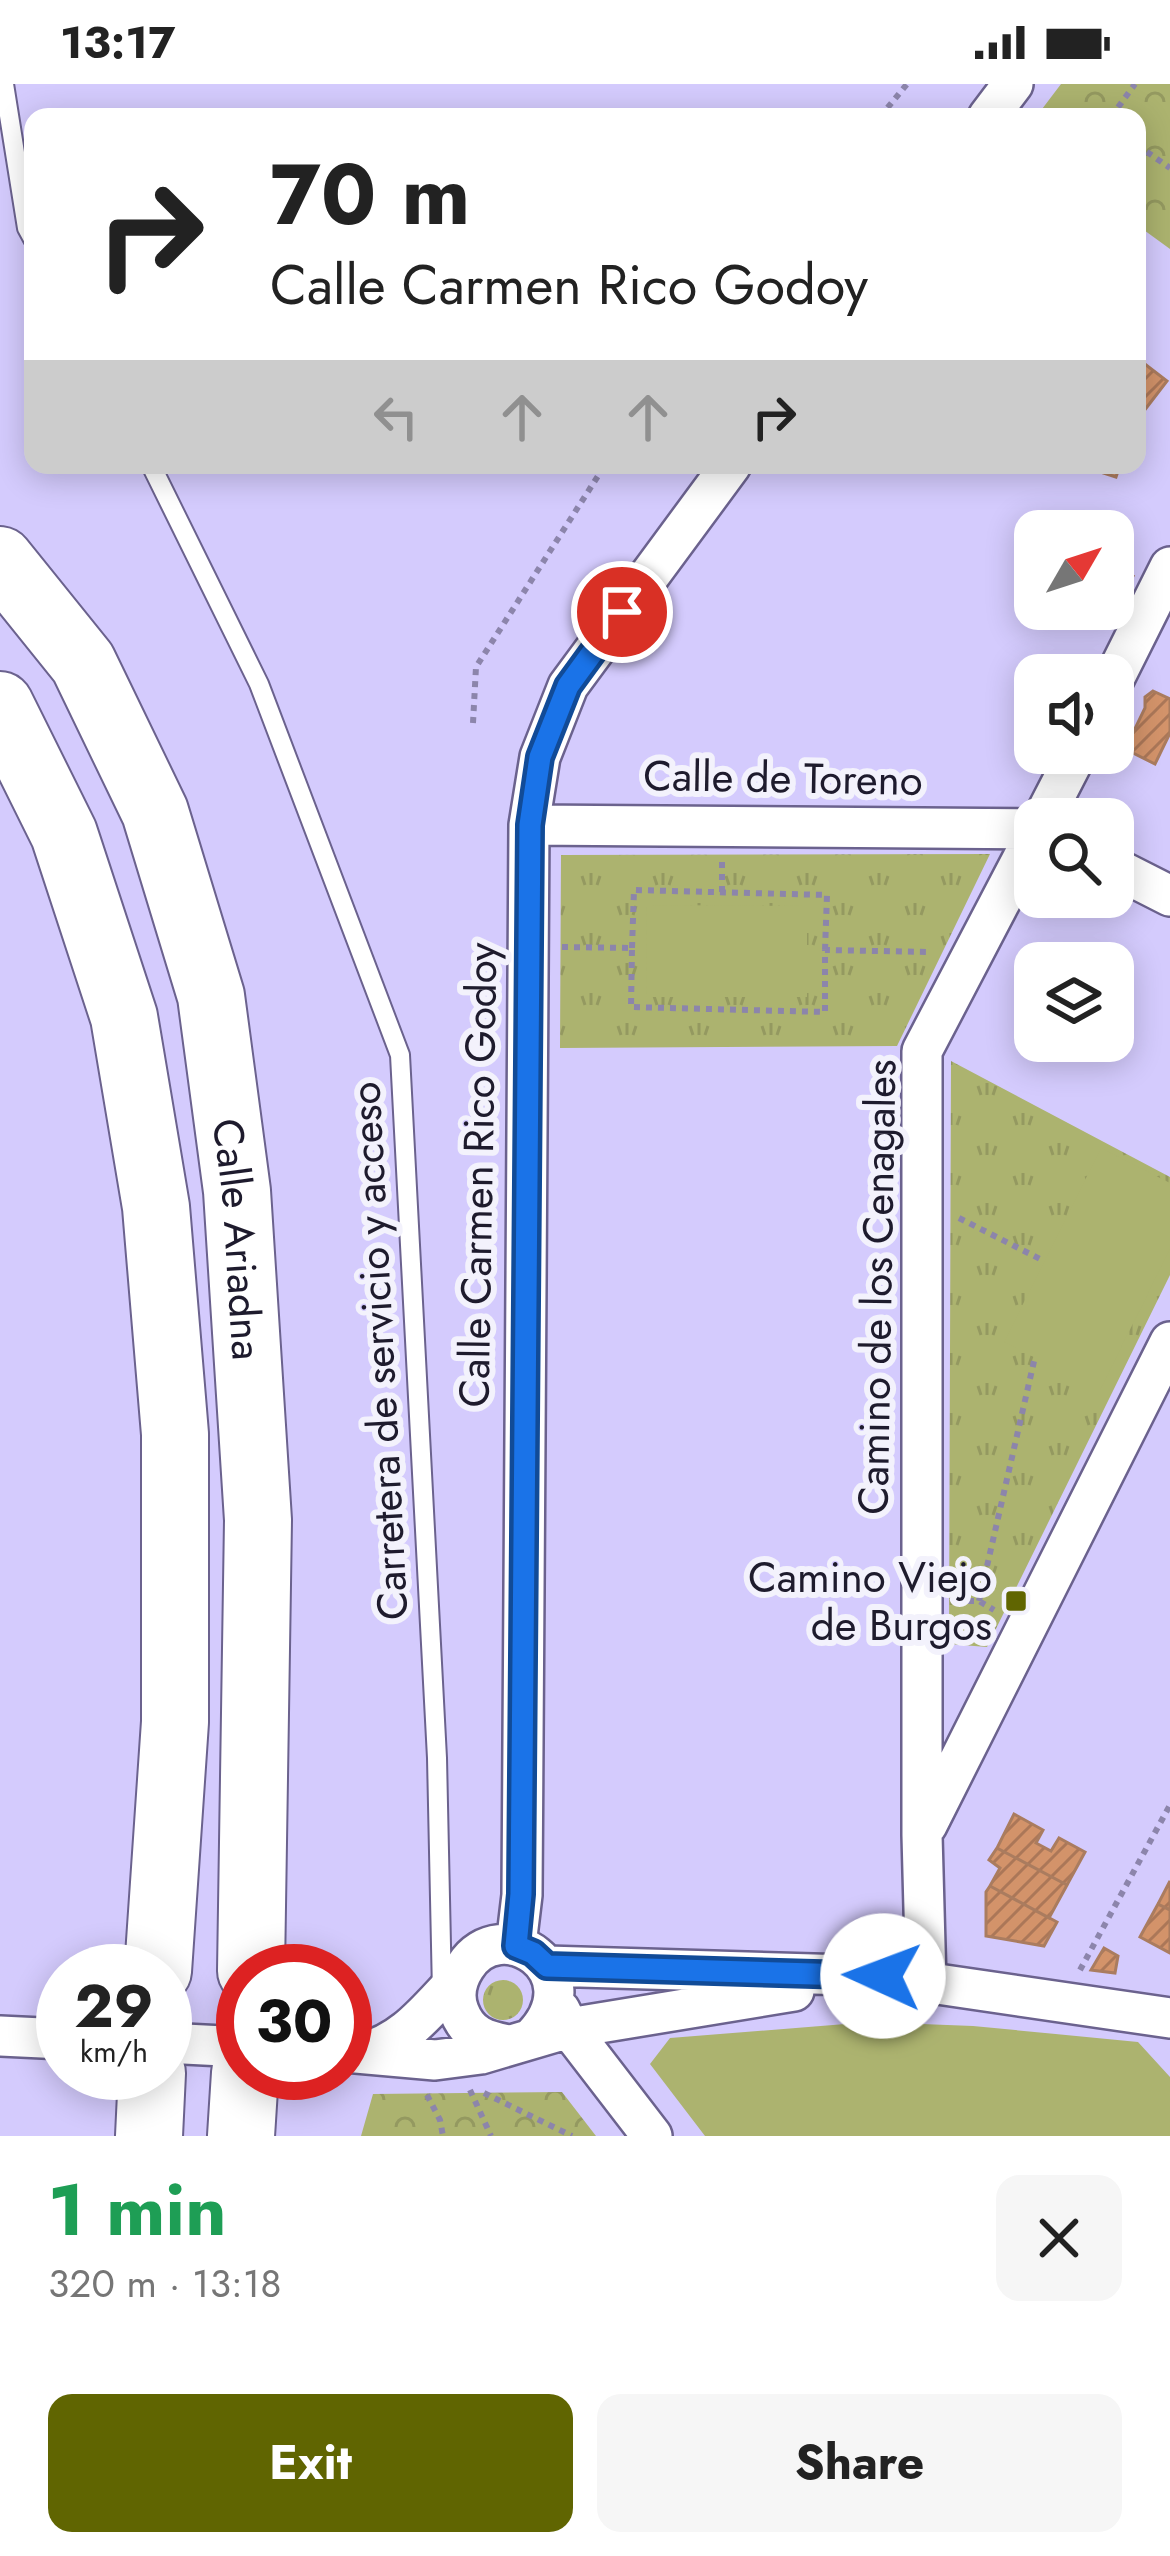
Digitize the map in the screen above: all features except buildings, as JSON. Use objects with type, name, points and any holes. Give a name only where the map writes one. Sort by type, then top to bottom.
[{"type":"highway","points":[[0,509],[82,663]]},
{"type":"highway","name":"Calle Ariadna","points":[[0,560],[82,663],[155,812],[211,996],[238,1191],[258,1520],[251,1944]]},
{"type":"highway","name":"Calle Ariadna","points":[[0,705],[64,834],[124,1017],[156,1207],[175,1434],[175,1722],[160,1944]]},
{"type":"highway","points":[[149,2136],[151,2100]]},
{"type":"highway","points":[[241,2136],[243,2100]]},
{"type":"street","points":[[995,108],[1013,84]]},
{"type":"street","name":"Calle Carmen Rico Godoy","points":[[538,2004],[521,1894],[530,825],[540,757],[568,686],[724,474]]},
{"type":"street","points":[[1126,654],[1170,567]]},
{"type":"street","name":"Calle de Toreno","points":[[530,825],[1014,832]]},
{"type":"street","name":"Camino de los Cenagales","points":[[926,1982],[922,1051],[1014,873]]},
{"type":"street","points":[[1134,878],[1170,896]]},
{"type":"street","points":[[922,1835],[1170,1342]]},
{"type":"street","points":[[372,2049],[404,2035],[450,1988],[470,1959],[491,1946],[652,2136]]},
{"type":"street","points":[[450,1988],[466,2026],[485,2041],[538,2004],[883,1976]]},
{"type":"street","points":[[372,2055],[435,2060],[538,2004],[883,1976],[1166,2022]]},
{"type":"street","points":[[0,2036],[36,2037]]},
{"type":"lane","points":[[4,84],[24,209]]},
{"type":"lane","name":"Carretera de servicio y acceso","points":[[155,474],[259,684],[400,1055],[450,1988]]},
{"type":"path","points":[[887,108],[907,84]]},
{"type":"path","points":[[473,724],[476,667],[599,474]]},
{"type":"path","points":[[634,890],[826,895],[825,950],[825,1012],[631,1007],[634,890]]},
{"type":"path","points":[[528,945],[632,948]]},
{"type":"path","points":[[825,950],[972,955]]},
{"type":"path","points":[[951,1213],[1044,1261]]},
{"type":"path","points":[[979,1600],[1035,1357]]},
{"type":"path","points":[[1081,1968],[1170,1805]]},
{"type":"path","points":[[491,2136],[468,2085],[572,2136]]},
{"type":"path","points":[[423,2089],[443,2136]]},
{"type":"green space","points":[[1061,84],[1170,84],[1170,249],[1146,232],[1146,108],[1043,108]]},
{"type":"green space","points":[[990,854],[897,1046],[560,1048],[561,855]]},
{"type":"green space","points":[[647,905],[807,906],[807,997],[646,997]]},
{"type":"green space","points":[[951,1061],[1170,1177],[1170,1275],[987,1647],[949,1644]]},
{"type":"green space","points":[[1101,1148],[1170,1183],[1170,1249],[1100,1390],[1004,1342]]},
{"type":"green space","points":[[503,1980],[517,1986],[523,2000],[517,2014],[503,2020],[489,2014],[483,2000],[489,1986]]},
{"type":"green space","points":[[870,2022],[973,2026],[1138,2042],[1170,2077],[1170,2136],[705,2136],[650,2064],[670,2038]]},
{"type":"green space","points":[[562,2092],[596,2136],[361,2136],[373,2094]]},
{"type":"place","name":"Camino Viejo de Burgos","points":[[1016,1601]]},
{"type":"route","points":[[622,612],[568,686],[540,757],[530,825],[521,1894],[516,1946],[547,1966],[883,1976]]}]
